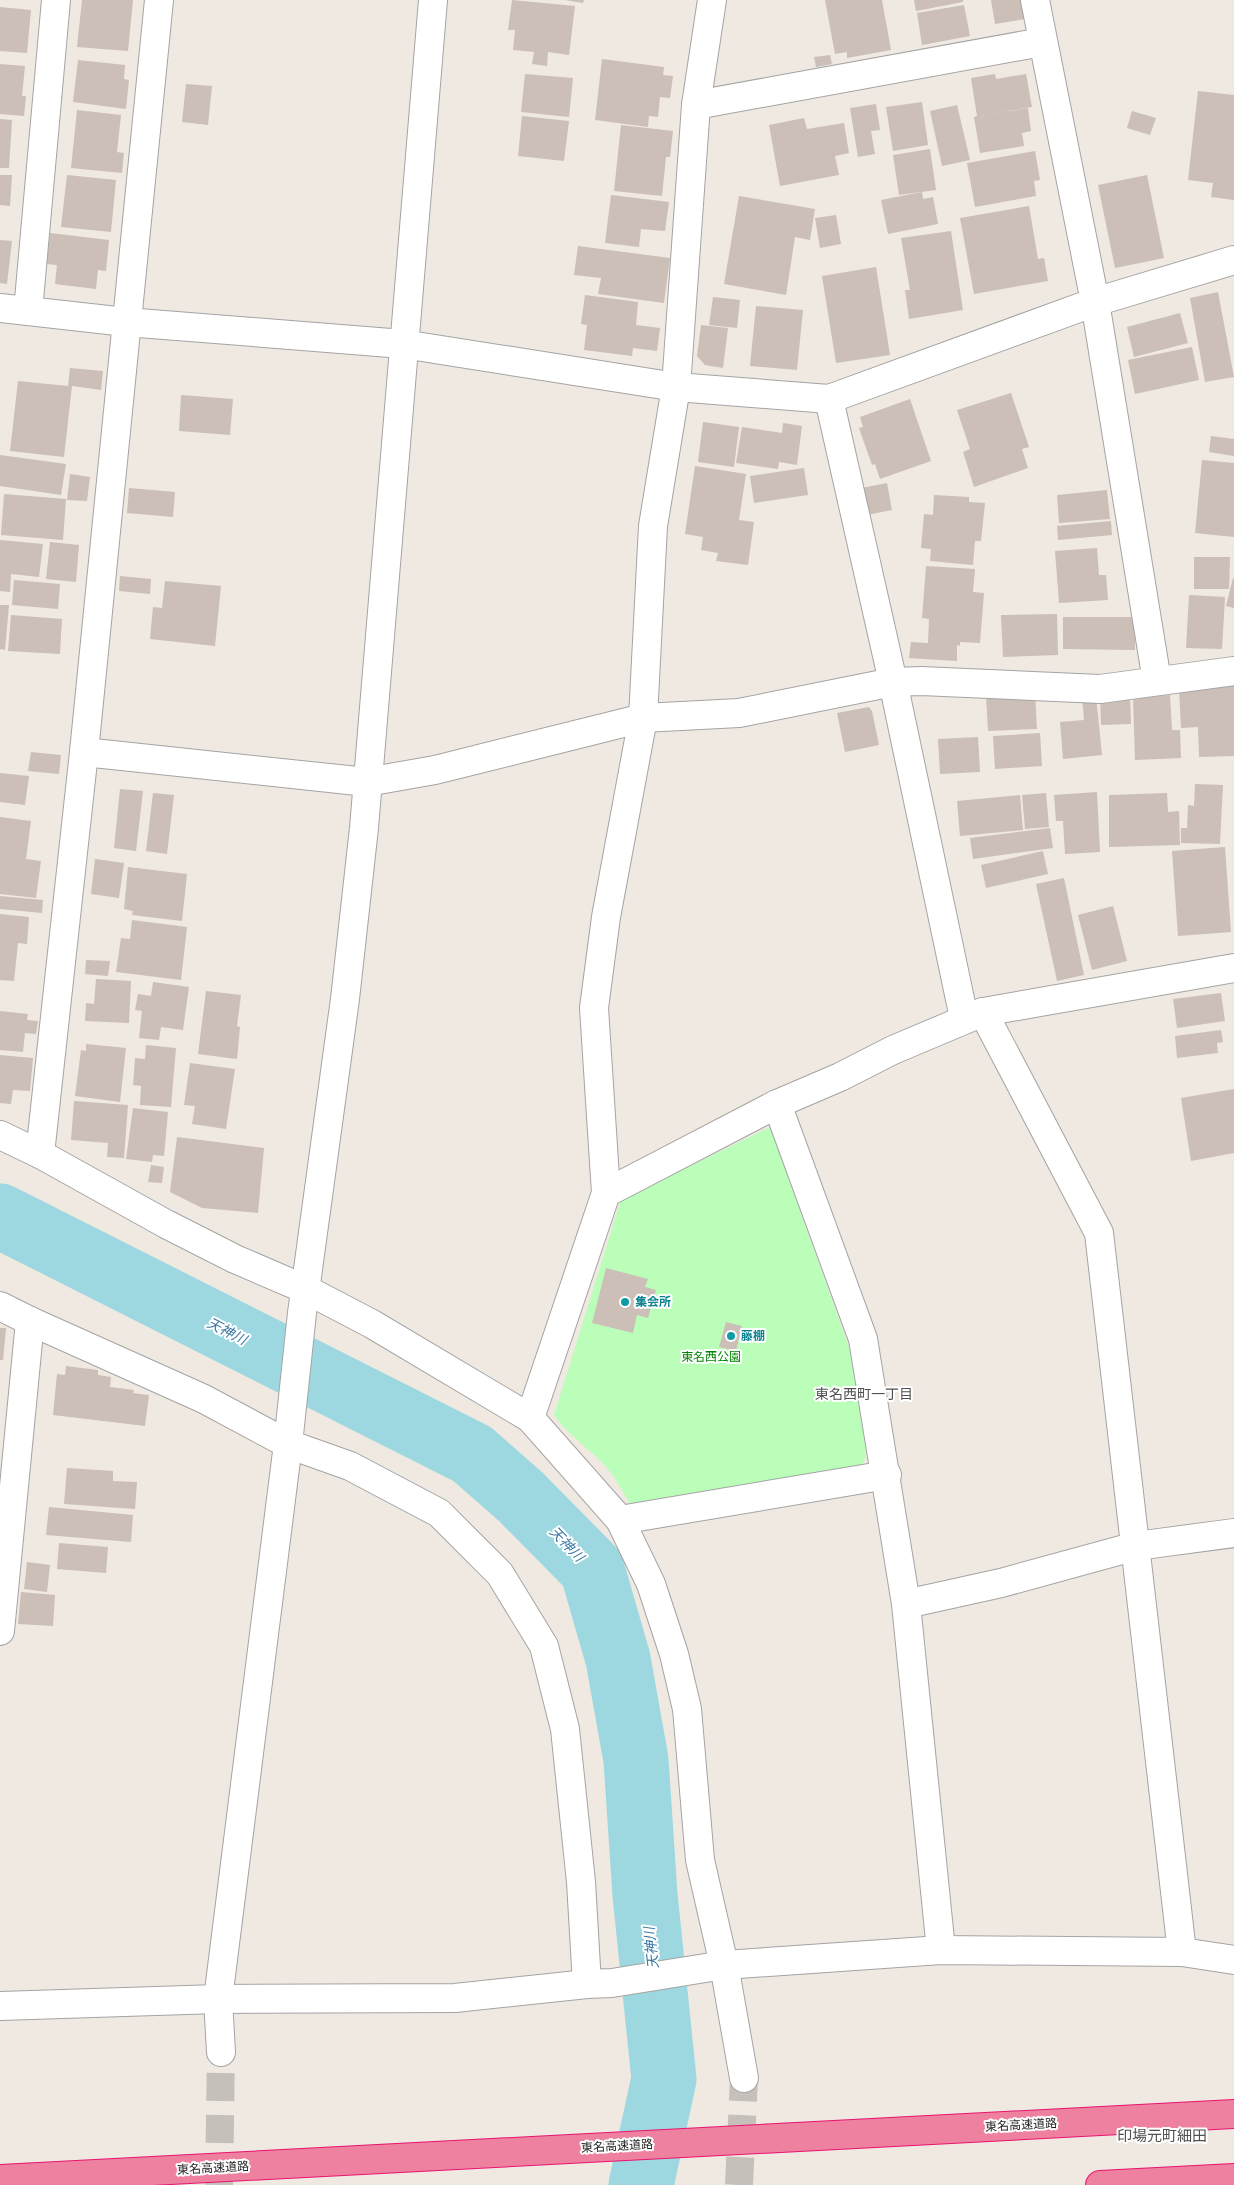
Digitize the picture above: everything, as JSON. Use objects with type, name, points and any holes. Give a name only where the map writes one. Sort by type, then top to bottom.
[{"type":"highway","name":"東名高速道路","points":[[0,2179],[1234,2114]]},
{"type":"highway","points":[[1100,2185],[1234,2178]]},
{"type":"street","points":[[28,311],[56,0]]},
{"type":"street","points":[[40,1154],[84,752],[159,0]]},
{"type":"street","points":[[221,2052],[218,1999],[288,1444],[304,1302],[345,999],[364,828],[433,0]]},
{"type":"street","points":[[530,1418],[606,1192],[594,1008],[606,917],[643,718],[653,526],[676,387],[696,105],[712,0]]},
{"type":"street","points":[[1035,0],[1095,302],[1157,681]]},
{"type":"street","points":[[696,105],[1042,42]]},
{"type":"street","points":[[0,308],[126,322],[404,344],[676,387],[829,398],[1095,302],[1234,260]]},
{"type":"street","points":[[829,398],[893,682],[974,1015],[1099,1233],[1182,1952]]},
{"type":"street","points":[[84,752],[367,782],[435,770],[643,718],[739,713],[893,682],[921,681],[1100,688],[1234,671]]},
{"type":"street","points":[[606,1192],[777,1104],[840,1078],[893,1050],[974,1015],[1234,968]]},
{"type":"street","points":[[777,1104],[863,1339],[887,1475],[906,1604],[941,1950]]},
{"type":"street","points":[[0,1135],[40,1154],[174,1229],[235,1259],[304,1302],[372,1324],[530,1418],[620,1520],[651,1584],[674,1654],[687,1709],[700,1860],[715,1966],[744,2078]]},
{"type":"street","points":[[0,1306],[30,1322],[204,1399],[288,1444],[350,1466],[439,1513],[500,1574],[544,1646],[565,1729],[581,1882],[600,1984]]},
{"type":"street","points":[[0,1631],[30,1322]]},
{"type":"street","points":[[620,1520],[887,1475]]},
{"type":"street","points":[[906,1604],[1001,1583],[1136,1546],[1234,1533]]},
{"type":"street","points":[[0,2006],[218,1999],[456,1998],[600,1984],[715,1966],[941,1950],[1182,1952],[1234,1960]]},
{"type":"green space","name":"東名西公園","points":[[770,1127],[858,1373],[866,1455],[863,1464],[854,1469],[631,1505],[607,1468],[554,1415],[621,1200]]},
{"type":"building","points":[[82,0],[133,0],[128,51],[77,47]]},
{"type":"building","points":[[512,0],[575,6],[569,55],[548,52],[547,66],[532,64],[534,52],[513,50],[515,30],[508,30]]},
{"type":"building","points":[[565,0],[584,0],[583,3]]},
{"type":"building","points":[[825,0],[882,0],[891,50],[847,58],[847,52],[835,54]]},
{"type":"building","points":[[914,0],[963,0],[963,2],[916,11]]},
{"type":"building","points":[[991,0],[1022,0],[1025,19],[995,24]]},
{"type":"building","points":[[964,5],[970,36],[922,45],[917,13]]},
{"type":"building","points":[[0,7],[31,10],[27,53],[0,51]]},
{"type":"building","points":[[830,55],[832,64],[816,67],[814,57]]},
{"type":"building","points":[[602,59],[664,67],[663,75],[673,76],[670,98],[660,97],[658,117],[649,116],[648,127],[595,120]]},
{"type":"building","points":[[78,60],[125,65],[124,79],[129,80],[126,109],[73,102]]},
{"type":"building","points":[[0,64],[25,66],[22,96],[26,96],[24,116],[0,114]]},
{"type":"building","points":[[525,74],[573,78],[569,117],[521,112]]},
{"type":"building","points":[[995,74],[996,79],[1026,74],[1032,107],[980,116],[1028,108],[1031,131],[1022,133],[1024,146],[980,153],[974,117],[977,116],[971,78]]},
{"type":"building","points":[[186,84],[212,86],[208,125],[182,122]]},
{"type":"building","points":[[1198,91],[1234,95],[1234,200],[1211,197],[1213,183],[1188,180]]},
{"type":"building","points":[[922,102],[928,145],[893,151],[886,107]]},
{"type":"building","points":[[876,104],[880,130],[871,131],[875,154],[858,157],[850,108]]},
{"type":"building","points":[[957,105],[970,160],[942,166],[930,111]]},
{"type":"building","points":[[77,110],[121,115],[117,152],[124,153],[122,173],[71,168]]},
{"type":"building","points":[[1132,111],[1156,118],[1150,135],[1127,128]]},
{"type":"building","points":[[522,116],[569,121],[564,161],[518,156]]},
{"type":"building","points":[[804,118],[807,129],[844,123],[849,153],[835,156],[839,175],[780,186],[769,125]]},
{"type":"building","points":[[0,119],[12,120],[9,168],[0,168]]},
{"type":"building","points":[[621,125],[673,131],[670,157],[666,157],[662,196],[614,191]]},
{"type":"building","points":[[930,149],[936,190],[899,195],[893,155]]},
{"type":"building","points":[[1035,151],[1040,180],[1034,181],[1036,196],[975,207],[967,163]]},
{"type":"building","points":[[0,175],[12,175],[10,206],[0,205]]},
{"type":"building","points":[[67,175],[116,180],[111,232],[61,227]]},
{"type":"building","points":[[1147,175],[1164,258],[1115,268],[1098,185]]},
{"type":"building","points":[[922,192],[923,199],[933,197],[938,224],[888,234],[881,200]]},
{"type":"building","points":[[611,195],[669,202],[665,231],[641,229],[639,247],[605,243]]},
{"type":"building","points":[[739,196],[815,209],[810,240],[795,237],[786,295],[724,284]]},
{"type":"building","points":[[1029,206],[1038,259],[1044,258],[1048,281],[974,294],[960,218]]},
{"type":"building","points":[[836,215],[841,244],[820,248],[815,218]]},
{"type":"building","points":[[951,231],[963,310],[909,319],[905,290],[910,290],[901,238]]},
{"type":"building","points":[[50,233],[109,240],[106,271],[98,270],[96,289],[55,284],[57,265],[47,264]]},
{"type":"building","points":[[0,240],[12,241],[7,284],[0,283]]},
{"type":"building","points":[[578,246],[670,258],[664,303],[598,294],[601,278],[574,275]]},
{"type":"building","points":[[876,267],[890,355],[836,363],[822,276]]},
{"type":"building","points":[[1218,292],[1234,377],[1205,382],[1190,298]]},
{"type":"building","points":[[585,295],[638,302],[636,325],[660,328],[657,351],[633,348],[632,356],[584,350],[587,325],[581,324]]},
{"type":"building","points":[[713,297],[740,300],[737,328],[709,325]]},
{"type":"building","points":[[756,306],[803,310],[797,370],[750,366]]},
{"type":"building","points":[[1180,313],[1188,343],[1134,357],[1127,327]]},
{"type":"building","points":[[701,325],[728,328],[723,368],[705,365],[697,356]]},
{"type":"building","points":[[1192,347],[1199,380],[1135,394],[1128,360]]},
{"type":"building","points":[[70,368],[103,371],[101,390],[72,386],[64,457],[10,451],[18,381],[68,386]]},
{"type":"building","points":[[1011,393],[1029,447],[1022,449],[1028,468],[974,487],[963,452],[970,449],[957,410]]},
{"type":"building","points":[[181,395],[233,399],[230,435],[179,431]]},
{"type":"building","points":[[910,399],[931,461],[880,479],[875,464],[872,465],[859,428],[863,427],[860,417]]},
{"type":"building","points":[[703,422],[739,427],[734,467],[698,462]]},
{"type":"building","points":[[783,423],[802,426],[797,465],[779,462],[778,469],[736,463],[742,427],[782,433]]},
{"type":"building","points":[[1211,436],[1234,439],[1234,456],[1209,452]]},
{"type":"building","points":[[0,455],[66,464],[61,495],[0,486]]},
{"type":"building","points":[[1202,460],[1234,463],[1234,537],[1195,533]]},
{"type":"building","points":[[695,466],[746,474],[739,520],[754,522],[748,565],[716,561],[718,553],[701,550],[703,537],[685,534]]},
{"type":"building","points":[[804,468],[808,495],[754,503],[750,476]]},
{"type":"building","points":[[70,474],[90,477],[87,501],[67,500]]},
{"type":"building","points":[[887,483],[892,510],[867,515],[862,488]]},
{"type":"building","points":[[129,488],[175,492],[173,517],[127,513]]},
{"type":"building","points":[[1107,490],[1110,519],[1059,523],[1057,495]]},
{"type":"building","points":[[4,494],[66,499],[63,540],[1,535]]},
{"type":"building","points":[[934,495],[969,497],[969,502],[985,503],[981,541],[975,541],[973,565],[930,561],[931,549],[921,548],[924,514],[933,515]]},
{"type":"building","points":[[1111,521],[1112,535],[1058,540],[1057,526]]},
{"type":"building","points":[[0,540],[43,544],[39,577],[11,574],[10,592],[0,591]]},
{"type":"building","points":[[50,542],[79,545],[76,582],[46,579]]},
{"type":"building","points":[[1097,548],[1099,575],[1106,575],[1108,600],[1059,603],[1055,551]]},
{"type":"building","points":[[1194,557],[1230,557],[1229,589],[1194,589]]},
{"type":"building","points":[[926,566],[975,569],[973,592],[984,593],[980,643],[960,642],[960,646],[957,645],[957,661],[909,658],[911,642],[928,643],[929,619],[922,618]]},
{"type":"building","points":[[120,576],[151,579],[150,594],[119,591]]},
{"type":"building","points":[[1234,578],[1234,608],[1226,606]]},
{"type":"building","points":[[14,580],[60,584],[58,609],[12,605]]},
{"type":"building","points":[[165,581],[221,586],[215,646],[150,639],[153,607],[162,608]]},
{"type":"building","points":[[1189,595],[1225,597],[1222,649],[1186,648]]},
{"type":"building","points":[[0,605],[9,605],[5,650],[0,649]]},
{"type":"building","points":[[1057,614],[1058,655],[1003,657],[1001,615]]},
{"type":"building","points":[[11,615],[62,619],[60,654],[8,651]]},
{"type":"building","points":[[1063,617],[1135,617],[1135,650],[1063,649]]},
{"type":"building","points":[[1234,686],[1234,756],[1199,757],[1198,727],[1181,728],[1179,688]]},
{"type":"building","points":[[1035,694],[1037,729],[988,731],[986,696]]},
{"type":"building","points":[[1130,695],[1131,724],[1101,725],[1100,696]]},
{"type":"building","points":[[1170,695],[1172,730],[1180,730],[1181,758],[1135,760],[1133,697]]},
{"type":"building","points":[[1096,696],[1102,755],[1063,759],[1060,722],[1084,720],[1082,697]]},
{"type":"building","points":[[869,707],[872,711],[879,745],[845,752],[837,713]]},
{"type":"building","points":[[1040,733],[1042,766],[995,769],[993,736]]},
{"type":"building","points":[[978,737],[980,772],[940,774],[938,739]]},
{"type":"building","points":[[31,752],[61,755],[59,774],[28,771]]},
{"type":"building","points":[[0,773],[29,776],[25,805],[0,802]]},
{"type":"building","points":[[1195,784],[1223,785],[1220,844],[1181,843],[1181,828],[1187,828],[1188,805],[1194,806]]},
{"type":"building","points":[[120,789],[143,791],[136,851],[114,848]]},
{"type":"building","points":[[1097,792],[1100,852],[1065,854],[1063,821],[1056,821],[1054,795]]},
{"type":"building","points":[[153,793],[174,795],[167,854],[146,851]]},
{"type":"building","points":[[1046,793],[1049,827],[1025,829],[1022,795]]},
{"type":"building","points":[[1167,793],[1168,812],[1179,811],[1180,845],[1109,847],[1109,795]]},
{"type":"building","points":[[1020,795],[1023,830],[960,836],[957,801]]},
{"type":"building","points":[[0,817],[31,821],[26,859],[41,861],[36,898],[0,894]]},
{"type":"building","points":[[1050,828],[1053,848],[973,859],[970,838]]},
{"type":"building","points":[[1225,847],[1231,932],[1178,936],[1172,851]]},
{"type":"building","points":[[1043,851],[1048,874],[986,888],[981,865]]},
{"type":"building","points":[[95,859],[124,863],[119,898],[91,894]]},
{"type":"building","points":[[128,867],[187,874],[182,921],[132,915],[133,911],[124,909]]},
{"type":"building","points":[[1064,878],[1084,975],[1057,981],[1036,884]]},
{"type":"building","points":[[0,896],[43,900],[42,913],[0,909]]},
{"type":"building","points":[[1113,906],[1127,961],[1092,970],[1078,915]]},
{"type":"building","points":[[0,914],[29,917],[27,944],[18,943],[14,981],[0,980]]},
{"type":"building","points":[[132,920],[187,927],[181,980],[116,972],[121,938],[130,939]]},
{"type":"building","points":[[86,960],[110,961],[108,976],[85,974]]},
{"type":"building","points":[[96,979],[131,981],[129,1023],[85,1021],[86,1003],[94,1004]]},
{"type":"building","points":[[153,982],[189,987],[183,1030],[161,1027],[159,1040],[139,1038],[142,1011],[135,1010],[138,994],[151,996]]},
{"type":"building","points":[[206,991],[241,995],[237,1026],[240,1027],[237,1059],[198,1054]]},
{"type":"building","points":[[1221,993],[1225,1021],[1177,1028],[1173,999]]},
{"type":"building","points":[[0,1011],[28,1014],[27,1020],[38,1021],[36,1034],[25,1033],[23,1052],[0,1050]]},
{"type":"building","points":[[1221,1030],[1223,1042],[1217,1043],[1218,1053],[1177,1058],[1175,1036]]},
{"type":"building","points":[[86,1044],[126,1048],[120,1102],[75,1096],[81,1050],[86,1051]]},
{"type":"building","points":[[146,1045],[176,1048],[171,1107],[140,1105],[141,1086],[133,1085],[135,1058],[145,1059]]},
{"type":"building","points":[[0,1055],[33,1058],[30,1091],[13,1090],[11,1104],[0,1103]]},
{"type":"building","points":[[190,1063],[235,1069],[226,1129],[192,1124],[195,1106],[184,1105]]},
{"type":"building","points":[[1234,1089],[1234,1153],[1191,1161],[1181,1098]]},
{"type":"building","points":[[74,1101],[128,1105],[124,1158],[107,1157],[108,1143],[71,1140]]},
{"type":"building","points":[[133,1108],[168,1112],[164,1156],[153,1155],[152,1162],[126,1159]]},
{"type":"building","points":[[177,1137],[264,1148],[258,1213],[202,1208],[170,1192]]},
{"type":"building","points":[[151,1165],[164,1167],[162,1183],[148,1182]]},
{"type":"building","name":"集会所","points":[[606,1268],[648,1279],[645,1287],[656,1290],[648,1318],[637,1315],[633,1333],[592,1323]]},
{"type":"building","name":"藤棚","points":[[726,1322],[742,1326],[736,1351],[719,1347]]},
{"type":"building","points":[[0,1328],[6,1328],[3,1360],[0,1360]]},
{"type":"building","points":[[66,1366],[98,1370],[98,1375],[111,1377],[110,1387],[134,1390],[133,1393],[149,1395],[145,1426],[53,1415],[57,1374],[65,1375]]},
{"type":"building","points":[[67,1468],[113,1471],[113,1481],[137,1482],[135,1509],[64,1504]]},
{"type":"building","points":[[49,1507],[133,1515],[131,1542],[46,1535]]},
{"type":"building","points":[[59,1543],[108,1547],[106,1573],[57,1569]]},
{"type":"building","points":[[27,1562],[50,1565],[47,1592],[24,1589]]},
{"type":"building","points":[[21,1592],[55,1595],[53,1626],[18,1624]]},
{"type":"waterway","name":"天神川","points":[[0,1216],[472,1454],[521,1497],[592,1569],[618,1659],[636,1760],[645,1895],[664,2079],[641,2185]]},
{"type":"tunnel","points":[[219,2185],[221,2052]]},
{"type":"tunnel","points":[[739,2185],[744,2078]]},
{"type":"place","name":"集会所","points":[[625,1302]]},
{"type":"place","name":"藤棚","points":[[731,1336]]},
{"type":"district","name":"東名西町一丁目","points":[[864,1394]]},
{"type":"district","name":"印場元町細田","points":[[1162,2136]]}]
